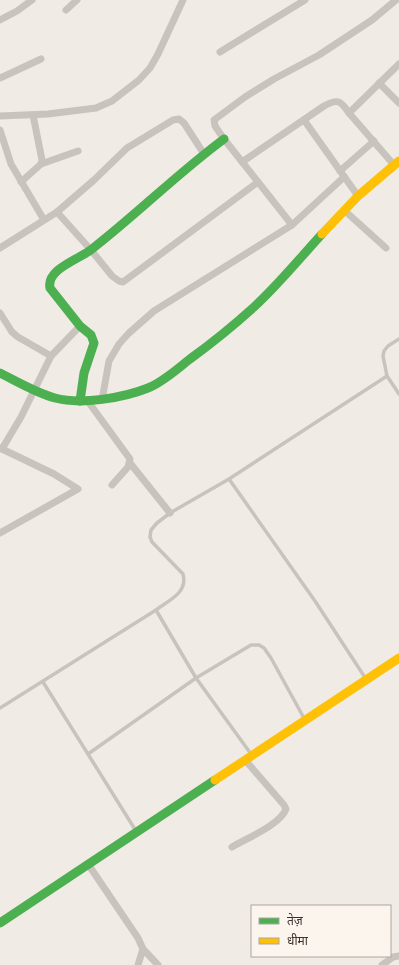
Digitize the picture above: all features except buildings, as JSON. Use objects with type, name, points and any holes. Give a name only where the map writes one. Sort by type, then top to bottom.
[{"type":"street","points":[[0,20],[17,11],[32,0]]},
{"type":"street","points":[[66,10],[77,0]]},
{"type":"street","points":[[0,116],[33,115],[96,108],[112,101],[126,91],[150,68],[158,54],[182,0]]},
{"type":"street","points":[[220,52],[305,0]]},
{"type":"street","points":[[292,225],[224,140],[215,126],[214,123],[216,118],[245,97],[319,55],[372,20],[396,0]]},
{"type":"street","points":[[0,78],[41,59]]},
{"type":"street","points":[[350,113],[399,64]]},
{"type":"street","points":[[380,83],[399,103]]},
{"type":"street","points":[[0,373],[55,398],[84,401],[102,400],[131,394],[149,388],[167,377],[226,332],[255,306],[358,196],[397,163],[374,141],[339,101],[333,101],[242,162]]},
{"type":"street","points":[[33,115],[42,156],[41,164]]},
{"type":"street","points":[[1,246],[57,212],[94,180],[127,148],[172,120],[179,119],[184,123],[204,154]]},
{"type":"street","points":[[304,120],[358,196]]},
{"type":"street","points":[[0,130],[11,164],[44,220]]},
{"type":"street","points":[[170,513],[130,463],[130,459],[84,401],[84,373],[94,343],[91,336],[80,326],[50,288],[48,283],[50,277],[55,272],[91,250],[204,154],[224,140]]},
{"type":"street","points":[[340,171],[374,141]]},
{"type":"street","points":[[21,182],[41,164],[78,151]]},
{"type":"street","points":[[102,400],[109,361],[119,344],[129,333],[154,312],[292,225],[344,177]]},
{"type":"street","points":[[57,212],[112,276],[123,282],[258,182]]},
{"type":"street","points":[[345,211],[386,248]]},
{"type":"street","points":[[0,313],[12,332],[51,356]]},
{"type":"street","points":[[0,533],[78,489],[54,474],[1,448],[21,417],[51,356],[80,326]]},
{"type":"street","points":[[112,485],[130,463]]},
{"type":"street","points":[[0,923],[399,658]]},
{"type":"street","points":[[232,847],[275,822],[286,809],[249,758]]},
{"type":"street","points":[[88,864],[144,949],[158,965]]},
{"type":"street","points":[[138,965],[144,949]]},
{"type":"street","points":[[382,965],[393,957],[399,956]]},
{"type":"lane","points":[[399,339],[384,351],[383,356],[387,376],[399,394]]},
{"type":"lane","points":[[0,708],[156,610],[176,595],[182,588],[185,581],[183,574],[152,542],[150,537],[151,530],[157,523],[170,513],[228,479],[387,376]]},
{"type":"lane","points":[[228,479],[314,601],[367,680]]},
{"type":"lane","points":[[156,610],[196,678],[249,758]]},
{"type":"lane","points":[[88,754],[196,678],[251,645],[259,645],[264,648],[271,658],[305,721]]},
{"type":"lane","points":[[43,682],[136,832]]},
{"type":"traffic: fast","points":[[80,401],[84,373],[94,343],[91,335],[80,326],[50,288],[50,281],[53,275],[65,265],[87,253],[224,139]]},
{"type":"traffic: fast","points":[[0,373],[41,393],[65,400],[89,401],[127,395],[148,388],[170,375],[214,341],[263,299],[322,234]]},
{"type":"traffic: fast","points":[[0,923],[215,780]]},
{"type":"traffic: slow","points":[[322,234],[358,196],[399,161]]},
{"type":"traffic: slow","points":[[215,780],[399,658]]}]
